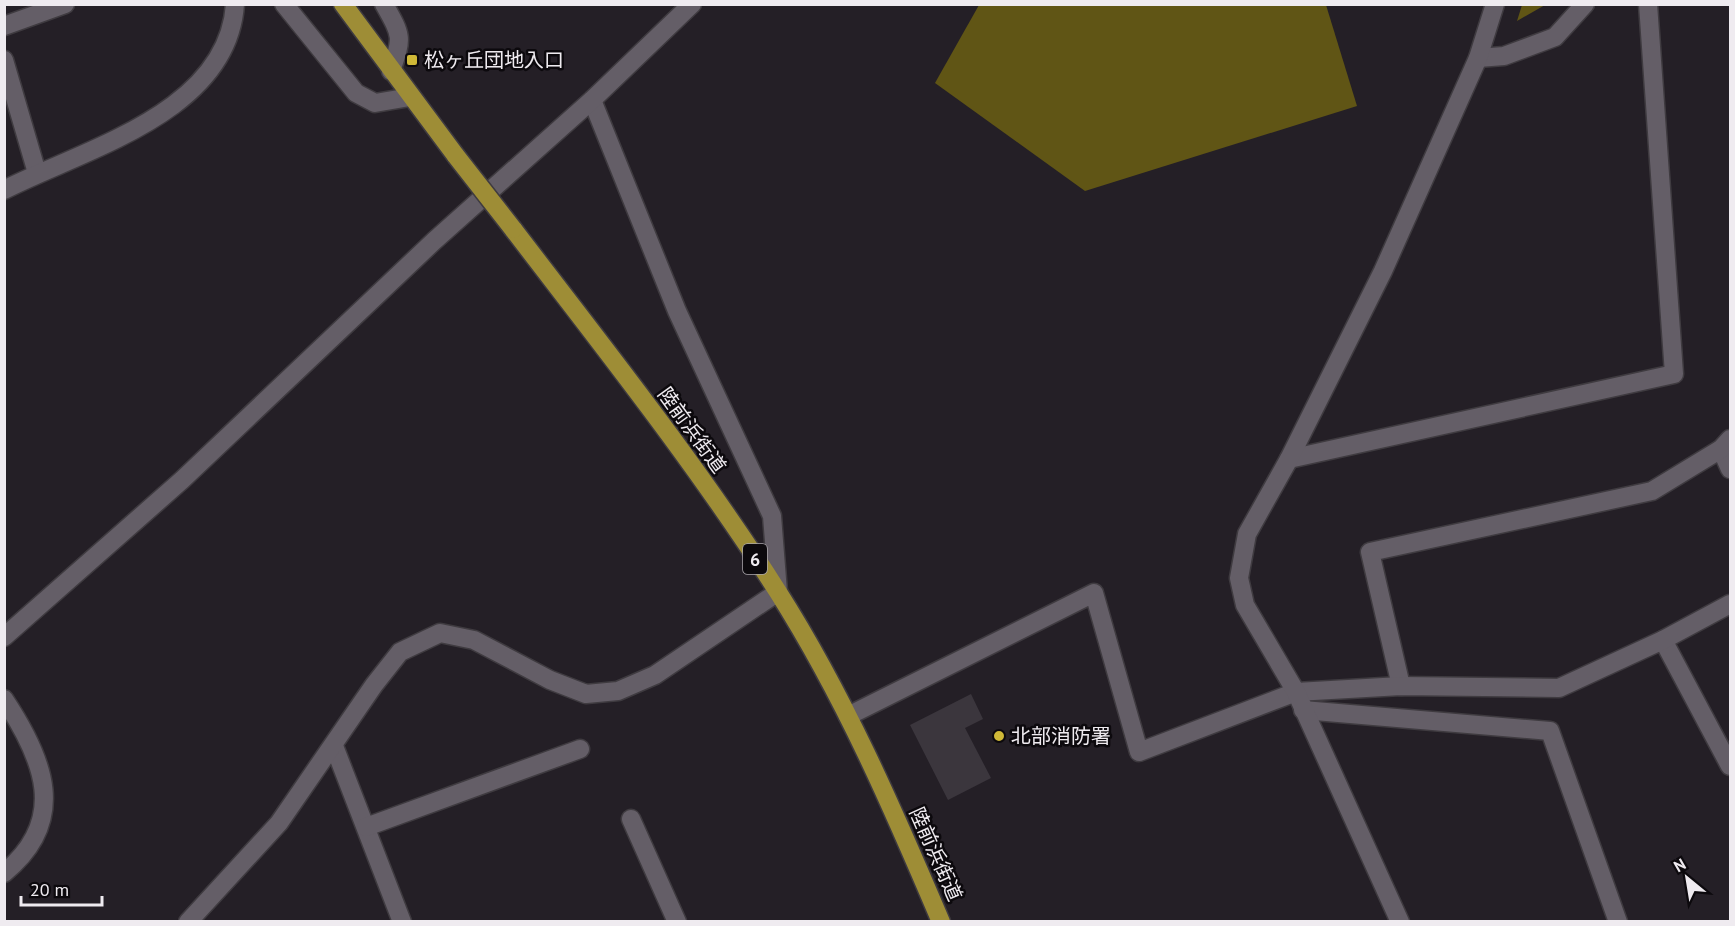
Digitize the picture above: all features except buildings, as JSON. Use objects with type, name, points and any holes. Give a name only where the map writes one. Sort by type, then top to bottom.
[{"type":"highway","name":"陸前浜街道","points":[[343,4],[410,97],[630,382],[778,592],[848,716],[941,921]]},
{"type":"street","points":[[4,26],[65,4]]},
{"type":"street","points":[[4,190],[153,121],[184,98],[212,65],[234,26],[235,4]]},
{"type":"street","points":[[284,4],[356,93],[375,103],[410,97]]},
{"type":"street","points":[[384,4],[396,27],[401,43],[391,71]]},
{"type":"street","points":[[4,637],[182,480],[434,241],[591,100],[692,4]]},
{"type":"street","points":[[1400,921],[1296,692],[1245,605],[1239,578],[1247,534],[1289,459],[1383,271],[1478,58],[1495,4]]},
{"type":"street","points":[[1478,58],[1504,56],[1555,37],[1585,4]]},
{"type":"street","points":[[1289,459],[1674,374],[1648,4]]},
{"type":"street","points":[[4,60],[37,173]]},
{"type":"street","points":[[188,921],[279,823],[400,652],[441,633],[474,640],[550,680],[586,694],[618,691],[655,675],[778,592],[772,516],[677,311],[591,100]]},
{"type":"street","points":[[1401,686],[1370,552],[1652,491],[1726,444],[1731,469]]},
{"type":"street","points":[[848,716],[1094,593],[1139,752],[1296,692],[1401,686],[1559,688],[1663,640],[1731,604]]},
{"type":"street","points":[[1663,640],[1731,766]]},
{"type":"street","points":[[4,699],[35,752],[44,784],[42,817],[25,856],[4,873]]},
{"type":"street","points":[[1304,710],[1550,731],[1618,921]]},
{"type":"street","points":[[334,746],[402,921]]},
{"type":"street","points":[[366,827],[580,749]]},
{"type":"street","points":[[631,819],[677,921]]},
{"type":"shaded area","points":[[1522,4],[1545,5],[1517,21]]},
{"type":"shaded area","points":[[979,5],[1326,5],[1357,106],[1085,191],[935,83]]},
{"type":"place","name":"松ヶ丘団地入口","points":[[412,60]]},
{"type":"place","name":"北部消防署","points":[[999,736]]}]
